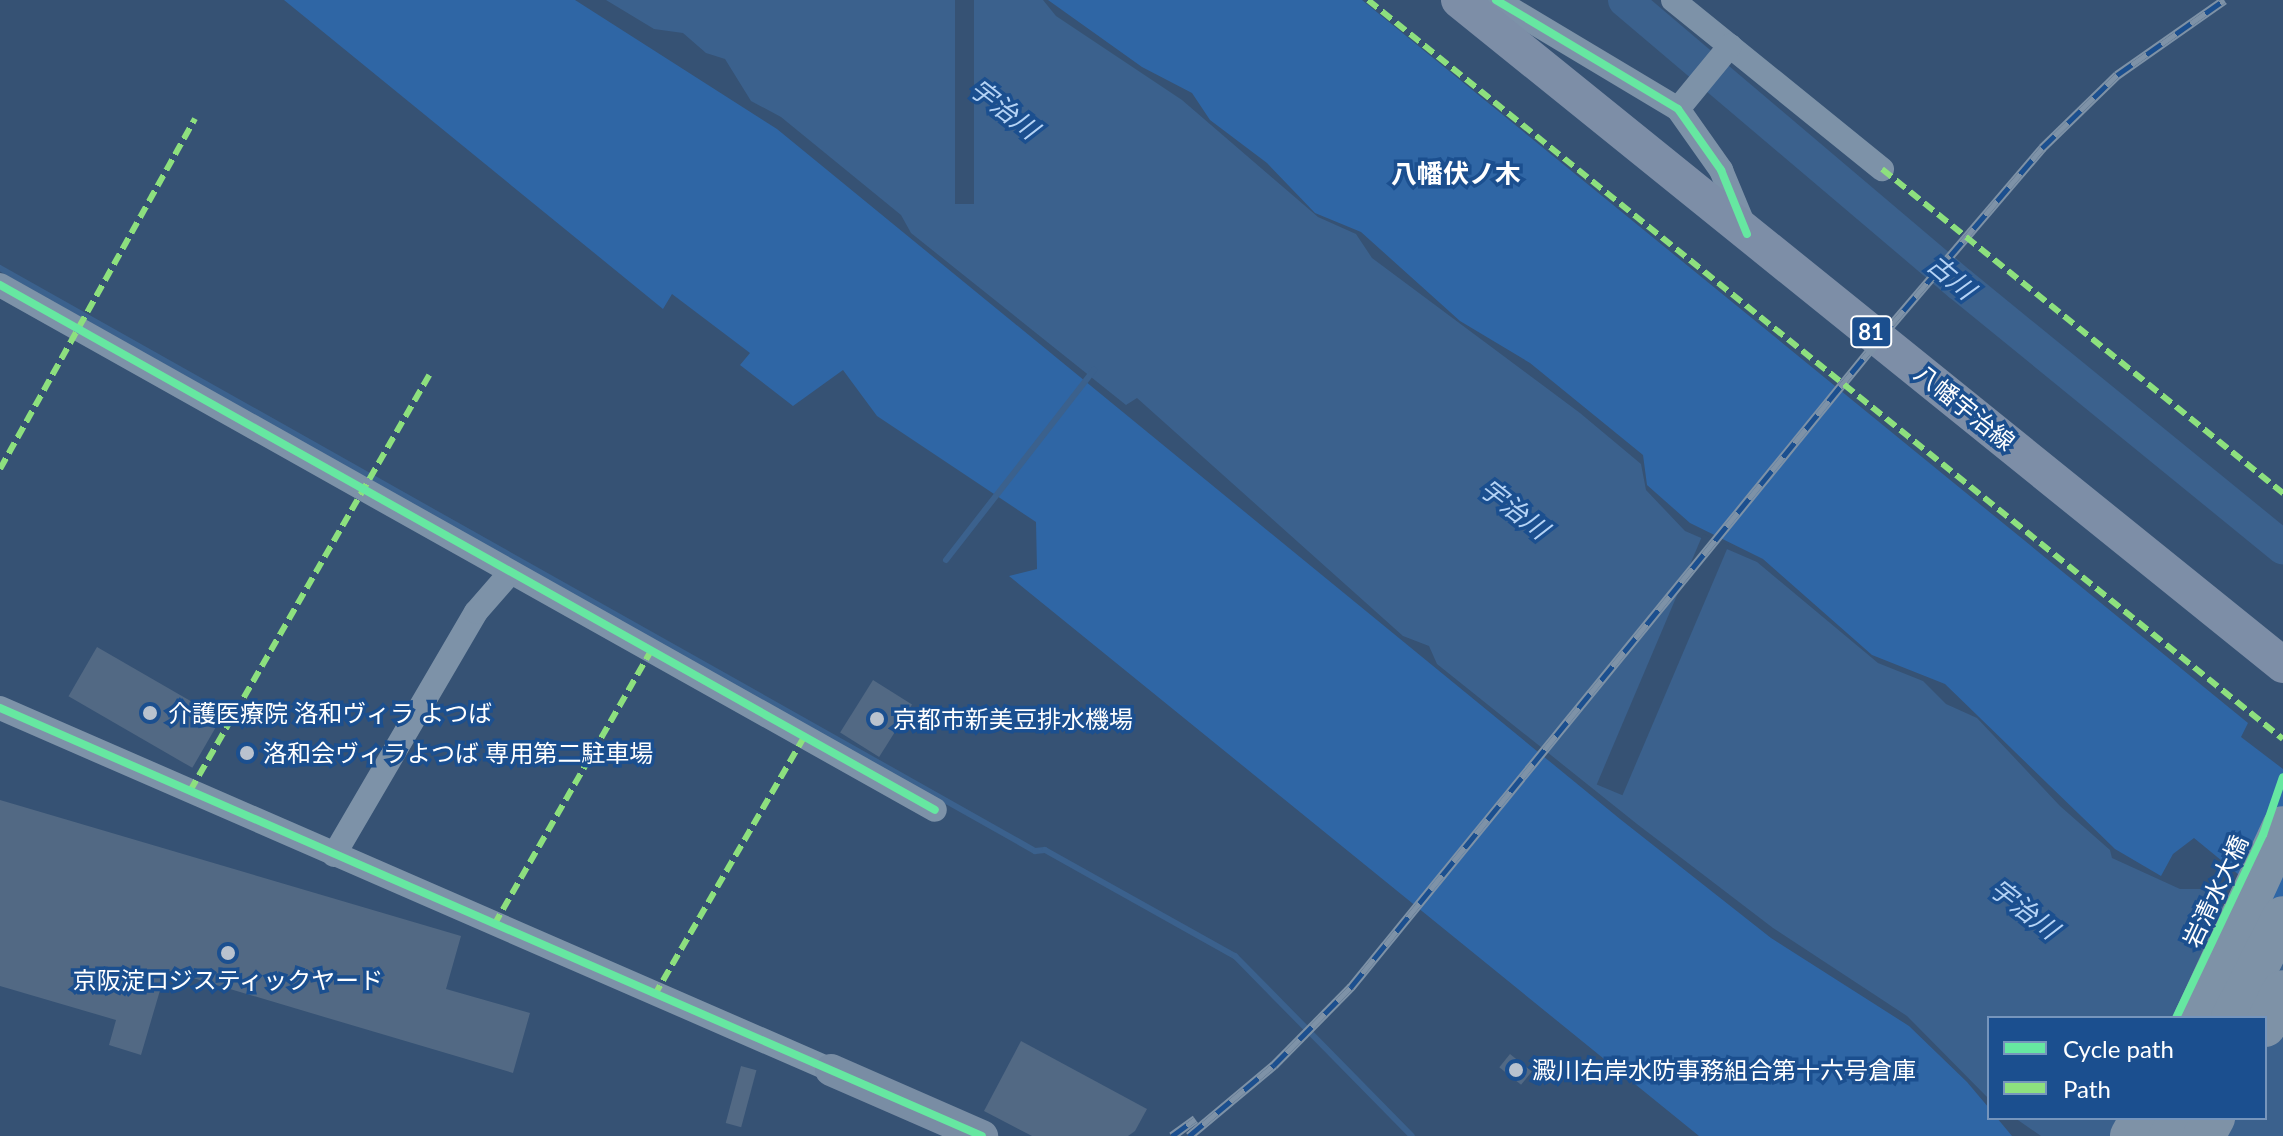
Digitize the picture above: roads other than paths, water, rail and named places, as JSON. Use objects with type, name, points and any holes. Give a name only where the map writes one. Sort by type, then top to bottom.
[{"type":"highway","points":[[2196,1016],[2283,827]]},
{"type":"highway","points":[[2233,1016],[2283,917]]},
{"type":"highway","points":[[2267,1022],[2283,991]]},
{"type":"main road","name":"八幡宇治線","points":[[1459,0],[2283,665]]},
{"type":"street","points":[[1496,0],[1685,101],[1721,170],[1747,234]]},
{"type":"street","points":[[1673,0],[1725,53],[1882,169]]},
{"type":"street","points":[[1685,101],[1725,53]]},
{"type":"street","points":[[0,285],[509,574],[935,810]]},
{"type":"street","points":[[334,855],[476,612],[509,574]]},
{"type":"street","points":[[0,708],[982,1136]]},
{"type":"water","name":"宇治川","points":[[606,0],[1043,0],[1056,16],[1182,100],[1318,217],[1356,234],[1372,258],[1580,413],[1641,464],[1646,490],[1685,531],[1757,562],[1878,663],[1923,681],[1946,704],[1977,718],[2060,806],[2110,850],[2112,858],[2180,889],[2202,889],[2283,955],[2283,1136],[2041,1136],[2018,1120],[2267,1120],[2267,1016],[1987,1016],[1987,1097],[1907,1016],[1773,928],[1637,824],[1437,664],[1429,646],[1403,636],[1137,398],[1126,405],[911,233],[901,215],[781,117],[751,101],[725,59],[706,53],[683,33],[654,29]]},
{"type":"waterway","name":"古川","points":[[1625,0],[1960,284],[2283,547]]},
{"type":"waterway","points":[[0,268],[1035,851],[1045,850],[1235,956],[1412,1136]]},
{"type":"waterway","points":[[946,560],[1094,370]]},
{"type":"railway","points":[[1189,1136],[1274,1065],[1351,987],[1880,338],[2042,148],[2117,75],[2224,0]]},
{"type":"railway","points":[[1172,1136],[1195,1119]]},
{"type":"place","name":"介護医療院 洛和ヴィラ よつば","points":[[150,713]]},
{"type":"place","name":"京都市新美豆排水機場","points":[[877,719]]},
{"type":"place","name":"洛和会ヴィラよつば 専用第二駐車場","points":[[247,753]]},
{"type":"place","name":"京阪淀ロジスティックヤード","points":[[228,953]]},
{"type":"place","name":"澱川右岸水防事務組合第十六号倉庫","points":[[1516,1070]]},
{"type":"district","name":"八幡伏ノ木","points":[[1456,174]]}]
